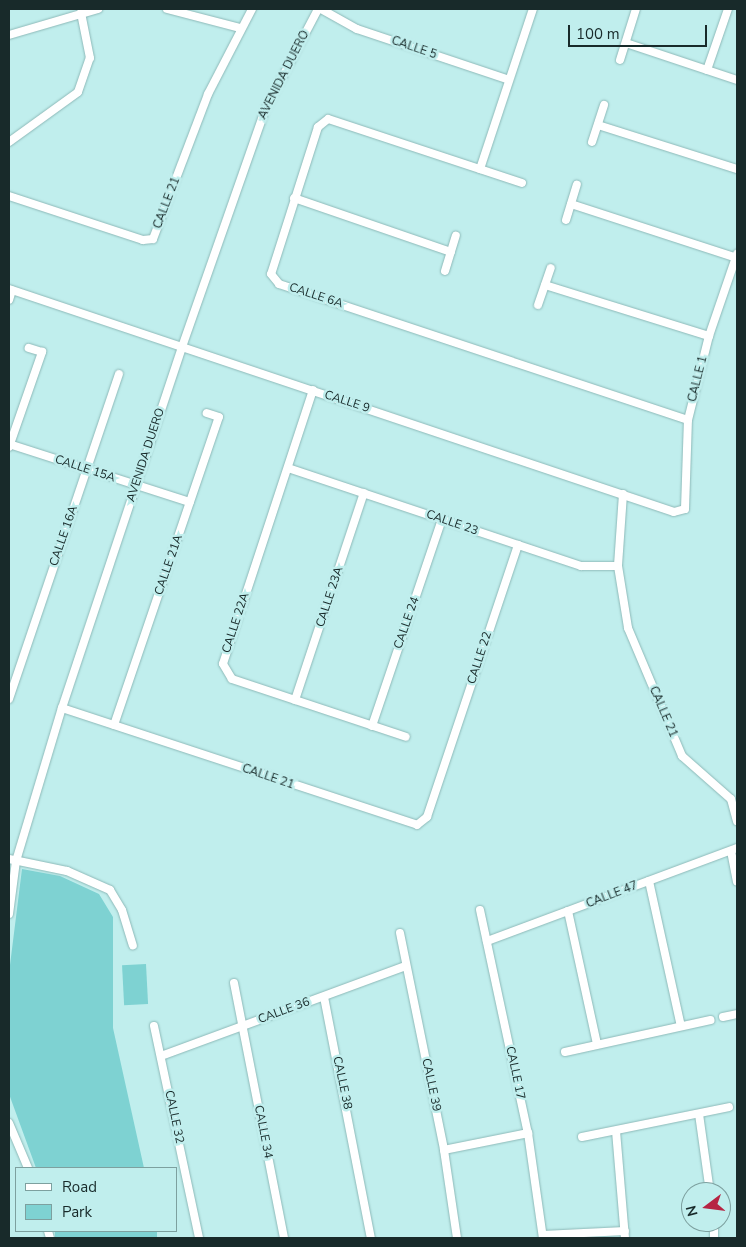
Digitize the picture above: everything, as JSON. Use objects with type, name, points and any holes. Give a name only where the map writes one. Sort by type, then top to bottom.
[{"type":"street","points":[[9,35],[98,9]]},
{"type":"street","points":[[167,9],[240,28],[252,9]]},
{"type":"street","name":"CALLE 5","points":[[320,9],[357,29],[509,80]]},
{"type":"street","name":"AVENIDA DUERO","points":[[9,914],[12,860],[182,347],[265,110],[320,9]]},
{"type":"street","points":[[480,169],[533,9]]},
{"type":"street","points":[[620,60],[636,9]]},
{"type":"street","points":[[707,70],[728,9]]},
{"type":"street","points":[[9,142],[78,92],[90,58],[81,13]]},
{"type":"street","name":"CALLE 21","points":[[9,196],[143,240],[154,239],[208,94],[240,28]]},
{"type":"street","points":[[626,43],[737,80]]},
{"type":"street","points":[[592,142],[604,105]]},
{"type":"street","name":"CALLE 6A","points":[[522,183],[328,120],[318,127],[271,274],[279,284],[688,420]]},
{"type":"street","points":[[598,125],[737,169]]},
{"type":"street","points":[[566,220],[577,184]]},
{"type":"street","points":[[294,198],[451,252]]},
{"type":"street","points":[[571,204],[737,256]]},
{"type":"street","points":[[445,271],[456,236]]},
{"type":"street","name":"CALLE 1","points":[[685,510],[688,420],[709,336],[737,256]]},
{"type":"street","points":[[538,305],[551,268]]},
{"type":"street","points":[[545,285],[709,336]]},
{"type":"street","points":[[9,300],[10,289]]},
{"type":"street","name":"CALLE 9","points":[[10,289],[674,512],[685,510]]},
{"type":"street","points":[[9,446],[42,352],[29,348]]},
{"type":"street","name":"CALLE 16A","points":[[9,700],[119,374]]},
{"type":"street","name":"CALLE 22A","points":[[313,390],[223,664],[232,679],[406,737]]},
{"type":"street","name":"CALLE 21A","points":[[114,725],[219,417],[207,413]]},
{"type":"street","name":"CALLE 15A","points":[[9,446],[190,502]]},
{"type":"street","name":"CALLE 23","points":[[288,468],[581,566],[618,566]]},
{"type":"street","name":"CALLE 23A","points":[[295,700],[364,493]]},
{"type":"street","name":"CALLE 21","points":[[623,494],[618,566],[628,628],[682,756],[732,799],[737,821]]},
{"type":"street","name":"CALLE 24","points":[[372,726],[442,519]]},
{"type":"street","name":"CALLE 22","points":[[442,771],[518,545]]},
{"type":"street","name":"CALLE 21","points":[[62,708],[417,825],[427,817],[442,771]]},
{"type":"street","points":[[734,849],[737,881]]},
{"type":"street","name":"CALLE 47","points":[[487,941],[734,849]]},
{"type":"street","points":[[12,860],[67,872],[110,890],[122,910],[133,945]]},
{"type":"street","points":[[649,881],[681,1026]]},
{"type":"street","name":"CALLE 17","points":[[480,910],[528,1133],[543,1237]]},
{"type":"street","points":[[568,911],[597,1044]]},
{"type":"street","name":"CALLE 39","points":[[400,933],[444,1150],[457,1238]]},
{"type":"street","name":"CALLE 36","points":[[161,1056],[406,966]]},
{"type":"street","name":"CALLE 34","points":[[234,983],[284,1238]]},
{"type":"street","name":"CALLE 38","points":[[324,996],[360,1170],[371,1238]]},
{"type":"street","points":[[723,1017],[737,1014]]},
{"type":"street","points":[[565,1052],[711,1020]]},
{"type":"street","name":"CALLE 32","points":[[154,1026],[199,1238]]},
{"type":"street","points":[[582,1137],[729,1108]]},
{"type":"street","points":[[699,1114],[709,1182]]},
{"type":"street","points":[[9,1123],[28,1167]]},
{"type":"street","points":[[543,1237],[625,1234],[616,1131]]},
{"type":"street","points":[[444,1150],[528,1133]]},
{"type":"green space","points":[[22,869],[60,876],[99,894],[113,917],[113,1028],[144,1167],[36,1167],[9,1094],[9,973]]},
{"type":"green space","points":[[146,964],[148,1004],[124,1005],[122,965]]},
{"type":"green space","points":[[55,1232],[157,1232],[157,1238],[55,1238]]}]
